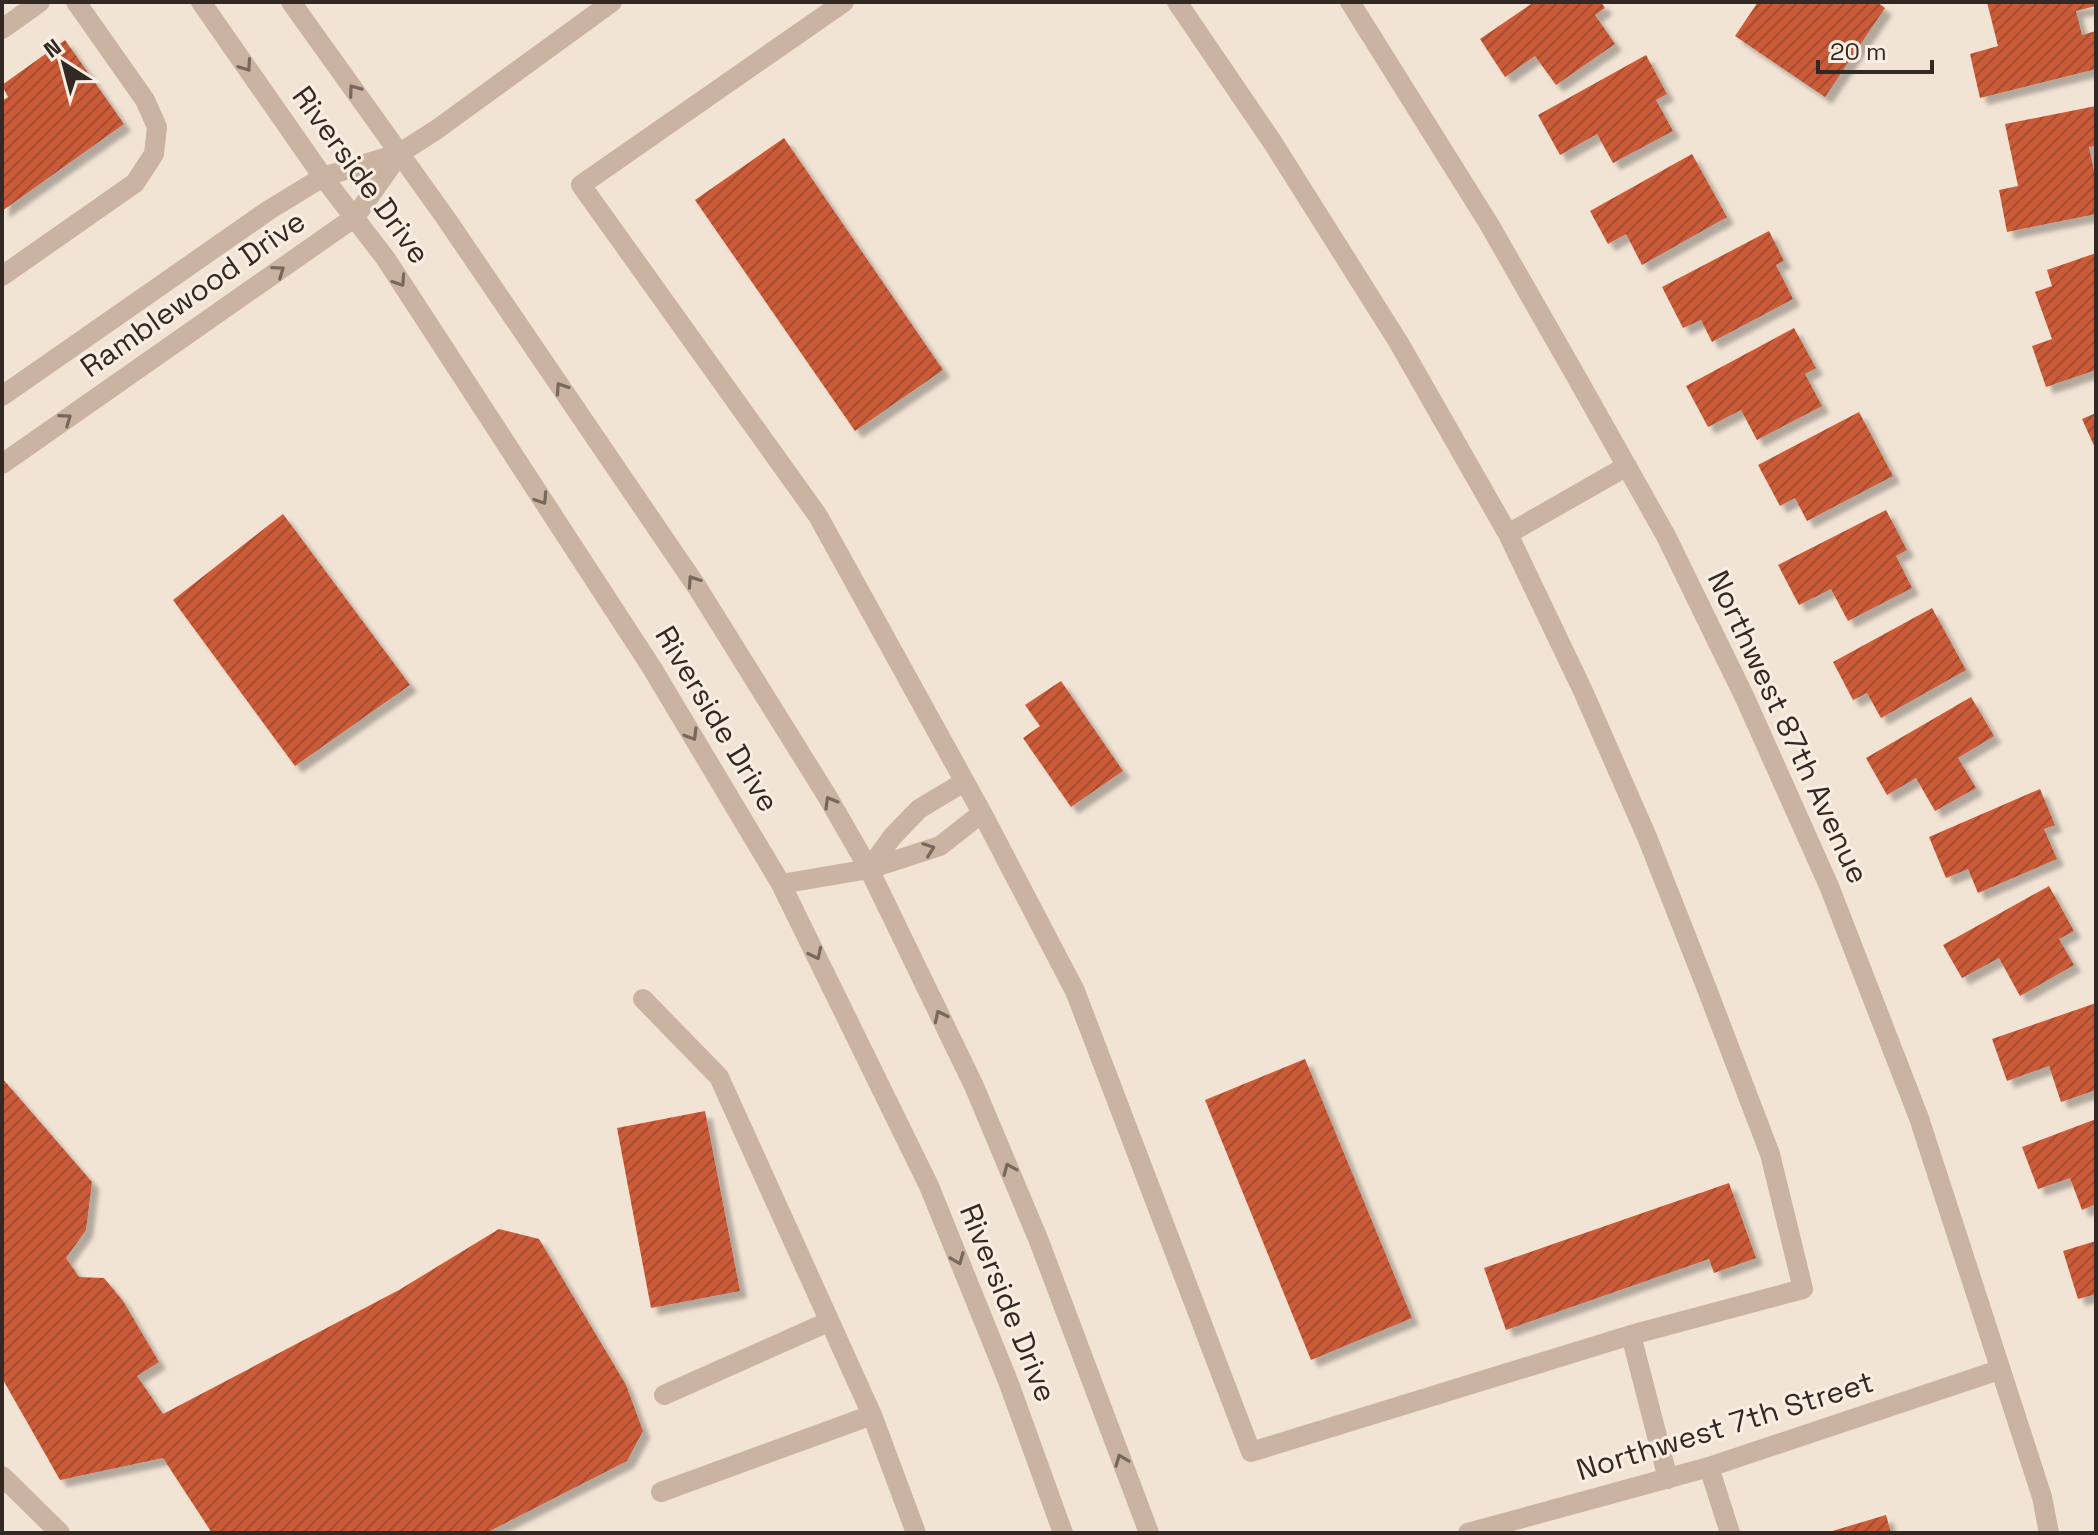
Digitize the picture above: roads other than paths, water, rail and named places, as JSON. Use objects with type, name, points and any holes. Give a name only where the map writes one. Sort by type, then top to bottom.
[{"type":"street","points":[[2,29],[40,2]]},
{"type":"street","points":[[2,276],[135,183],[154,154],[157,127],[145,100],[76,2]]},
{"type":"street","name":"Riverside Drive","points":[[201,2],[323,177],[386,259],[652,668],[781,884],[929,1186],[1008,1381],[1063,1533]]},
{"type":"street","name":"Riverside Drive","points":[[291,2],[400,153],[697,587],[869,869],[974,1086],[1039,1241],[1149,1533]]},
{"type":"street","name":"Ramblewood Drive","points":[[2,396],[269,210],[323,177],[400,153],[436,130],[612,2]]},
{"type":"street","points":[[844,2],[581,185],[818,516],[982,813],[1075,991],[1251,1452],[1631,1335],[1803,1289],[1770,1154],[1705,984],[1647,837],[1583,691],[1508,534],[1399,343],[1273,143],[1177,2]]},
{"type":"street","name":"Northwest 87th Avenue","points":[[1350,2],[1489,224],[1627,466],[1666,536],[1745,698],[1829,886],[1919,1118],[2042,1497],[2049,1533]]},
{"type":"street","name":"Ramblewood Drive","points":[[2,464],[355,217],[400,153]]},
{"type":"street","points":[[1508,534],[1627,466]]},
{"type":"street","points":[[869,869],[892,837],[919,809],[964,782]]},
{"type":"street","points":[[781,884],[869,869],[940,846],[982,813]]},
{"type":"street","points":[[643,999],[719,1077],[872,1415],[916,1533]]},
{"type":"street","points":[[664,1395],[828,1322]]},
{"type":"street","points":[[1631,1335],[1668,1479]]},
{"type":"street","name":"Northwest 7th Street","points":[[1468,1533],[1709,1467],[1999,1370]]},
{"type":"street","points":[[661,1492],[872,1415]]},
{"type":"street","points":[[1709,1467],[1730,1533]]},
{"type":"street","points":[[2,1476],[60,1533]]}]
